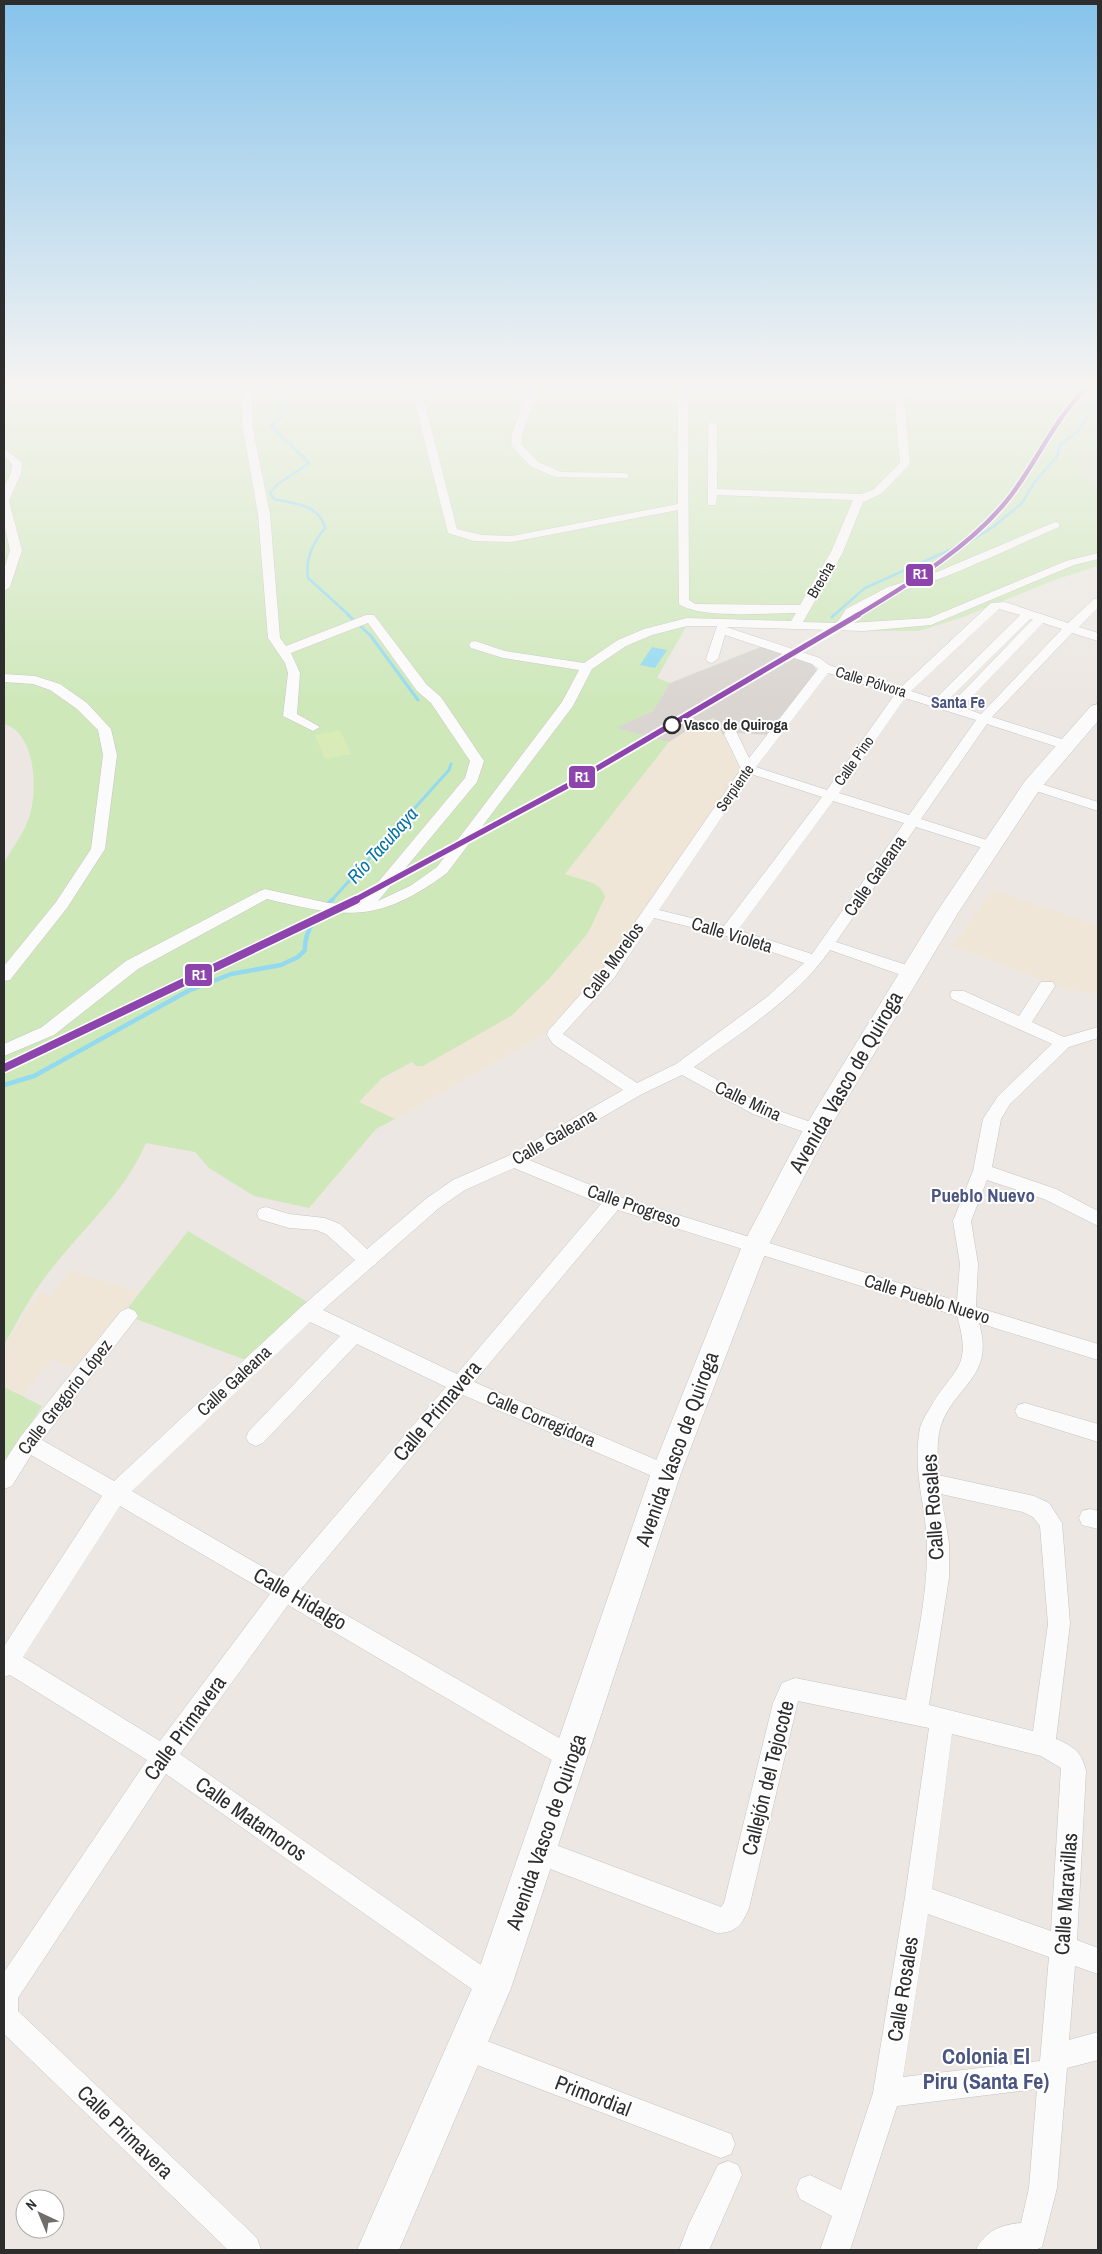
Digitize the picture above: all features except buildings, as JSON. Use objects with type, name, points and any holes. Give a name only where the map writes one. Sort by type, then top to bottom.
[{"type":"main road","name":"Avenida Vasco de Quiroga","points":[[378,2250],[492,1988],[572,1758],[666,1473],[733,1298],[755,1246],[816,1130],[910,972],[1032,785],[1098,710]]},
{"type":"street","points":[[260,493],[264,514],[274,638],[292,663],[294,673],[290,716],[313,727]]},
{"type":"street","points":[[442,493],[452,531],[461,535],[490,540],[512,539],[683,506]]},
{"type":"street","points":[[683,493],[683,601],[691,607],[704,609],[804,609]]},
{"type":"street","points":[[712,493],[712,504]]},
{"type":"street","points":[[748,493],[862,497],[873,493]]},
{"type":"street","name":"Brecha","points":[[796,623],[837,552],[854,510],[862,497]]},
{"type":"street","points":[[4,501],[16,550],[4,588]]},
{"type":"street","points":[[841,625],[850,612],[892,590],[941,574],[1055,525]]},
{"type":"street","points":[[4,1050],[48,1030],[132,965],[265,894],[311,904],[363,909],[401,897],[442,870],[568,703],[587,668],[601,656],[622,643],[648,632],[687,622],[874,626],[931,621],[1061,567],[1098,556]]},
{"type":"street","name":"Calle Galeana","points":[[5,1662],[116,1492],[308,1312],[433,1203],[460,1185],[514,1161],[636,1090],[682,1068],[774,1000],[814,961],[828,944],[984,718],[1070,628],[1098,602]]},
{"type":"street","name":"Calle Pino","points":[[728,932],[831,794],[903,692],[998,605],[1028,614]]},
{"type":"street","points":[[938,703],[1028,614],[1098,636]]},
{"type":"street","points":[[285,651],[370,618],[422,688],[436,700],[477,761],[472,779],[363,909]]},
{"type":"street","points":[[954,708],[1041,618]]},
{"type":"street","name":"Calle Pólvora","points":[[712,659],[721,629],[816,661],[825,668],[1066,745]]},
{"type":"street","points":[[475,645],[503,654],[587,668]]},
{"type":"street","points":[[990,652],[1005,656]]},
{"type":"street","name":"Serpiente","points":[[649,912],[748,769],[825,668]]},
{"type":"street","points":[[4,678],[35,680],[55,687],[82,706],[104,729],[110,756],[98,849],[62,905],[4,976]]},
{"type":"street","points":[[731,734],[748,769],[991,846]]},
{"type":"street","points":[[1032,785],[1098,807]]},
{"type":"street","name":"Calle Violeta","points":[[649,912],[728,932],[814,961]]},
{"type":"street","name":"Calle Morelos","points":[[636,1090],[559,1040],[555,1035],[556,1031],[608,974],[649,912]]},
{"type":"street","points":[[828,944],[910,972]]},
{"type":"street","points":[[1022,1024],[1047,986]]},
{"type":"street","points":[[958,995],[1063,1043]]},
{"type":"street","points":[[966,1312],[969,1264],[962,1221],[982,1171],[992,1119],[1004,1100],[1063,1043],[1098,1032]]},
{"type":"street","name":"Calle Mina","points":[[682,1068],[759,1110],[816,1130]]},
{"type":"street","name":"Calle Progreso","points":[[514,1161],[614,1202],[755,1246]]},
{"type":"street","points":[[982,1171],[1050,1194],[1098,1220]]},
{"type":"street","name":"Calle Primavera","points":[[247,2248],[5,2017],[4,1995],[163,1757],[286,1590],[614,1202]]},
{"type":"street","points":[[266,1214],[289,1222],[318,1223],[333,1229],[367,1260]]},
{"type":"street","name":"Calle Pueblo Nuevo","points":[[755,1246],[1098,1352]]},
{"type":"street","name":"Calle Corregidora","points":[[308,1312],[459,1384],[666,1473]]},
{"type":"street","name":"Calle Rosales","points":[[916,1713],[938,1578],[938,1543],[928,1482],[927,1448],[931,1425],[942,1405],[964,1377],[972,1358],[974,1339],[966,1312]]},
{"type":"street","name":"Calle Gregorio López","points":[[4,1480],[28,1442],[128,1316]]},
{"type":"street","points":[[256,1437],[355,1333]]},
{"type":"street","points":[[1025,1411],[1098,1433]]},
{"type":"street","name":"Calle Hidalgo","points":[[28,1442],[286,1590],[572,1758]]},
{"type":"street","points":[[928,1482],[1026,1503],[1041,1510],[1051,1523],[1059,1624],[1043,1745]]},
{"type":"street","name":"Calle Matamoros","points":[[5,1662],[163,1757],[492,1988]]},
{"type":"street","name":"Callejón del Tejocote","points":[[540,1852],[717,1920],[728,1920],[736,1908],[785,1703],[790,1691],[801,1689],[916,1713],[1043,1745]]},
{"type":"street","name":"Calle Rosales","points":[[835,2250],[887,2093],[918,1897],[942,1721]]},
{"type":"street","name":"Calle Maravillas","points":[[991,2250],[1008,2238],[1032,2238],[1043,2188],[1063,1948],[1074,1771],[1072,1762],[1063,1754],[1043,1745]]},
{"type":"street","points":[[918,1897],[1098,1961]]},
{"type":"street","points":[[887,2093],[1053,2066],[1098,2046]]},
{"type":"street","name":"Primordial","points":[[466,2047],[720,2144]]},
{"type":"street","points":[[694,2250],[699,2234],[728,2174]]},
{"type":"street","points":[[810,2189],[848,2209]]},
{"type":"shaded area","points":[[763,646],[812,664],[817,671],[766,735],[739,733],[723,735],[714,718],[694,726],[669,742],[616,728],[653,711],[670,683]]},
{"type":"shaded area","points":[[714,718],[740,770],[596,984],[541,1036],[395,1119],[359,1102],[383,1078],[412,1062],[669,742],[694,726]]},
{"type":"shaded area","points":[[992,890],[1098,925],[1098,994],[1069,990],[952,946]]},
{"type":"shaded area","points":[[70,1270],[139,1292],[79,1370],[52,1359],[24,1393],[27,1394],[4,1409],[4,1346],[38,1293],[51,1296]]},
{"type":"green space","points":[[4,493],[1098,493],[1098,566],[1057,579],[963,617],[919,631],[842,631],[755,625],[687,625],[657,678],[670,683],[653,711],[617,728],[669,742],[565,874],[594,884],[603,891],[605,897],[588,933],[549,979],[511,1016],[423,1066],[416,1066],[412,1062],[382,1078],[359,1102],[395,1119],[376,1129],[309,1208],[254,1196],[209,1168],[195,1152],[146,1143],[125,1181],[36,1290],[4,1345],[4,863],[27,823],[31,811],[34,782],[29,752],[23,739],[15,730],[4,724]]},
{"type":"green space","points":[[340,730],[351,754],[325,759],[315,735]]},
{"type":"green space","points":[[188,1231],[309,1303],[248,1361],[123,1314]]},
{"type":"green space","points":[[4,1387],[42,1406],[4,1464]]},
{"type":"water","points":[[652,647],[667,650],[655,668],[640,665]]},
{"type":"waterway","name":"Río Tacubaya","points":[[270,493],[274,499],[305,506],[322,520],[325,528],[311,551],[307,571],[308,578],[350,616]]},
{"type":"waterway","points":[[833,616],[865,588],[972,540],[993,527],[1022,503],[1028,493]]},
{"type":"waterway","name":"Río Tacubaya","points":[[348,615],[370,635],[418,700]]},
{"type":"waterway","name":"Río Tacubaya","points":[[331,901],[449,770],[451,764]]},
{"type":"waterway","name":"Río Tacubaya","points":[[4,1085],[34,1076],[188,991],[231,974],[281,965],[298,957],[305,950],[305,942],[313,922],[332,900]]},
{"type":"transit line","name":"R1","points":[[4,1068],[367,894],[567,786],[754,678],[893,594],[982,529],[1013,493]]},
{"type":"place","name":"Vasco de Quiroga","points":[[672,725]]},
{"type":"district","name":"Santa Fe","points":[[958,702]]},
{"type":"district","name":"Pueblo Nuevo","points":[[983,1195]]},
{"type":"district","name":"Colonia El Piru (Santa Fe)","points":[[986,2068]]}]
